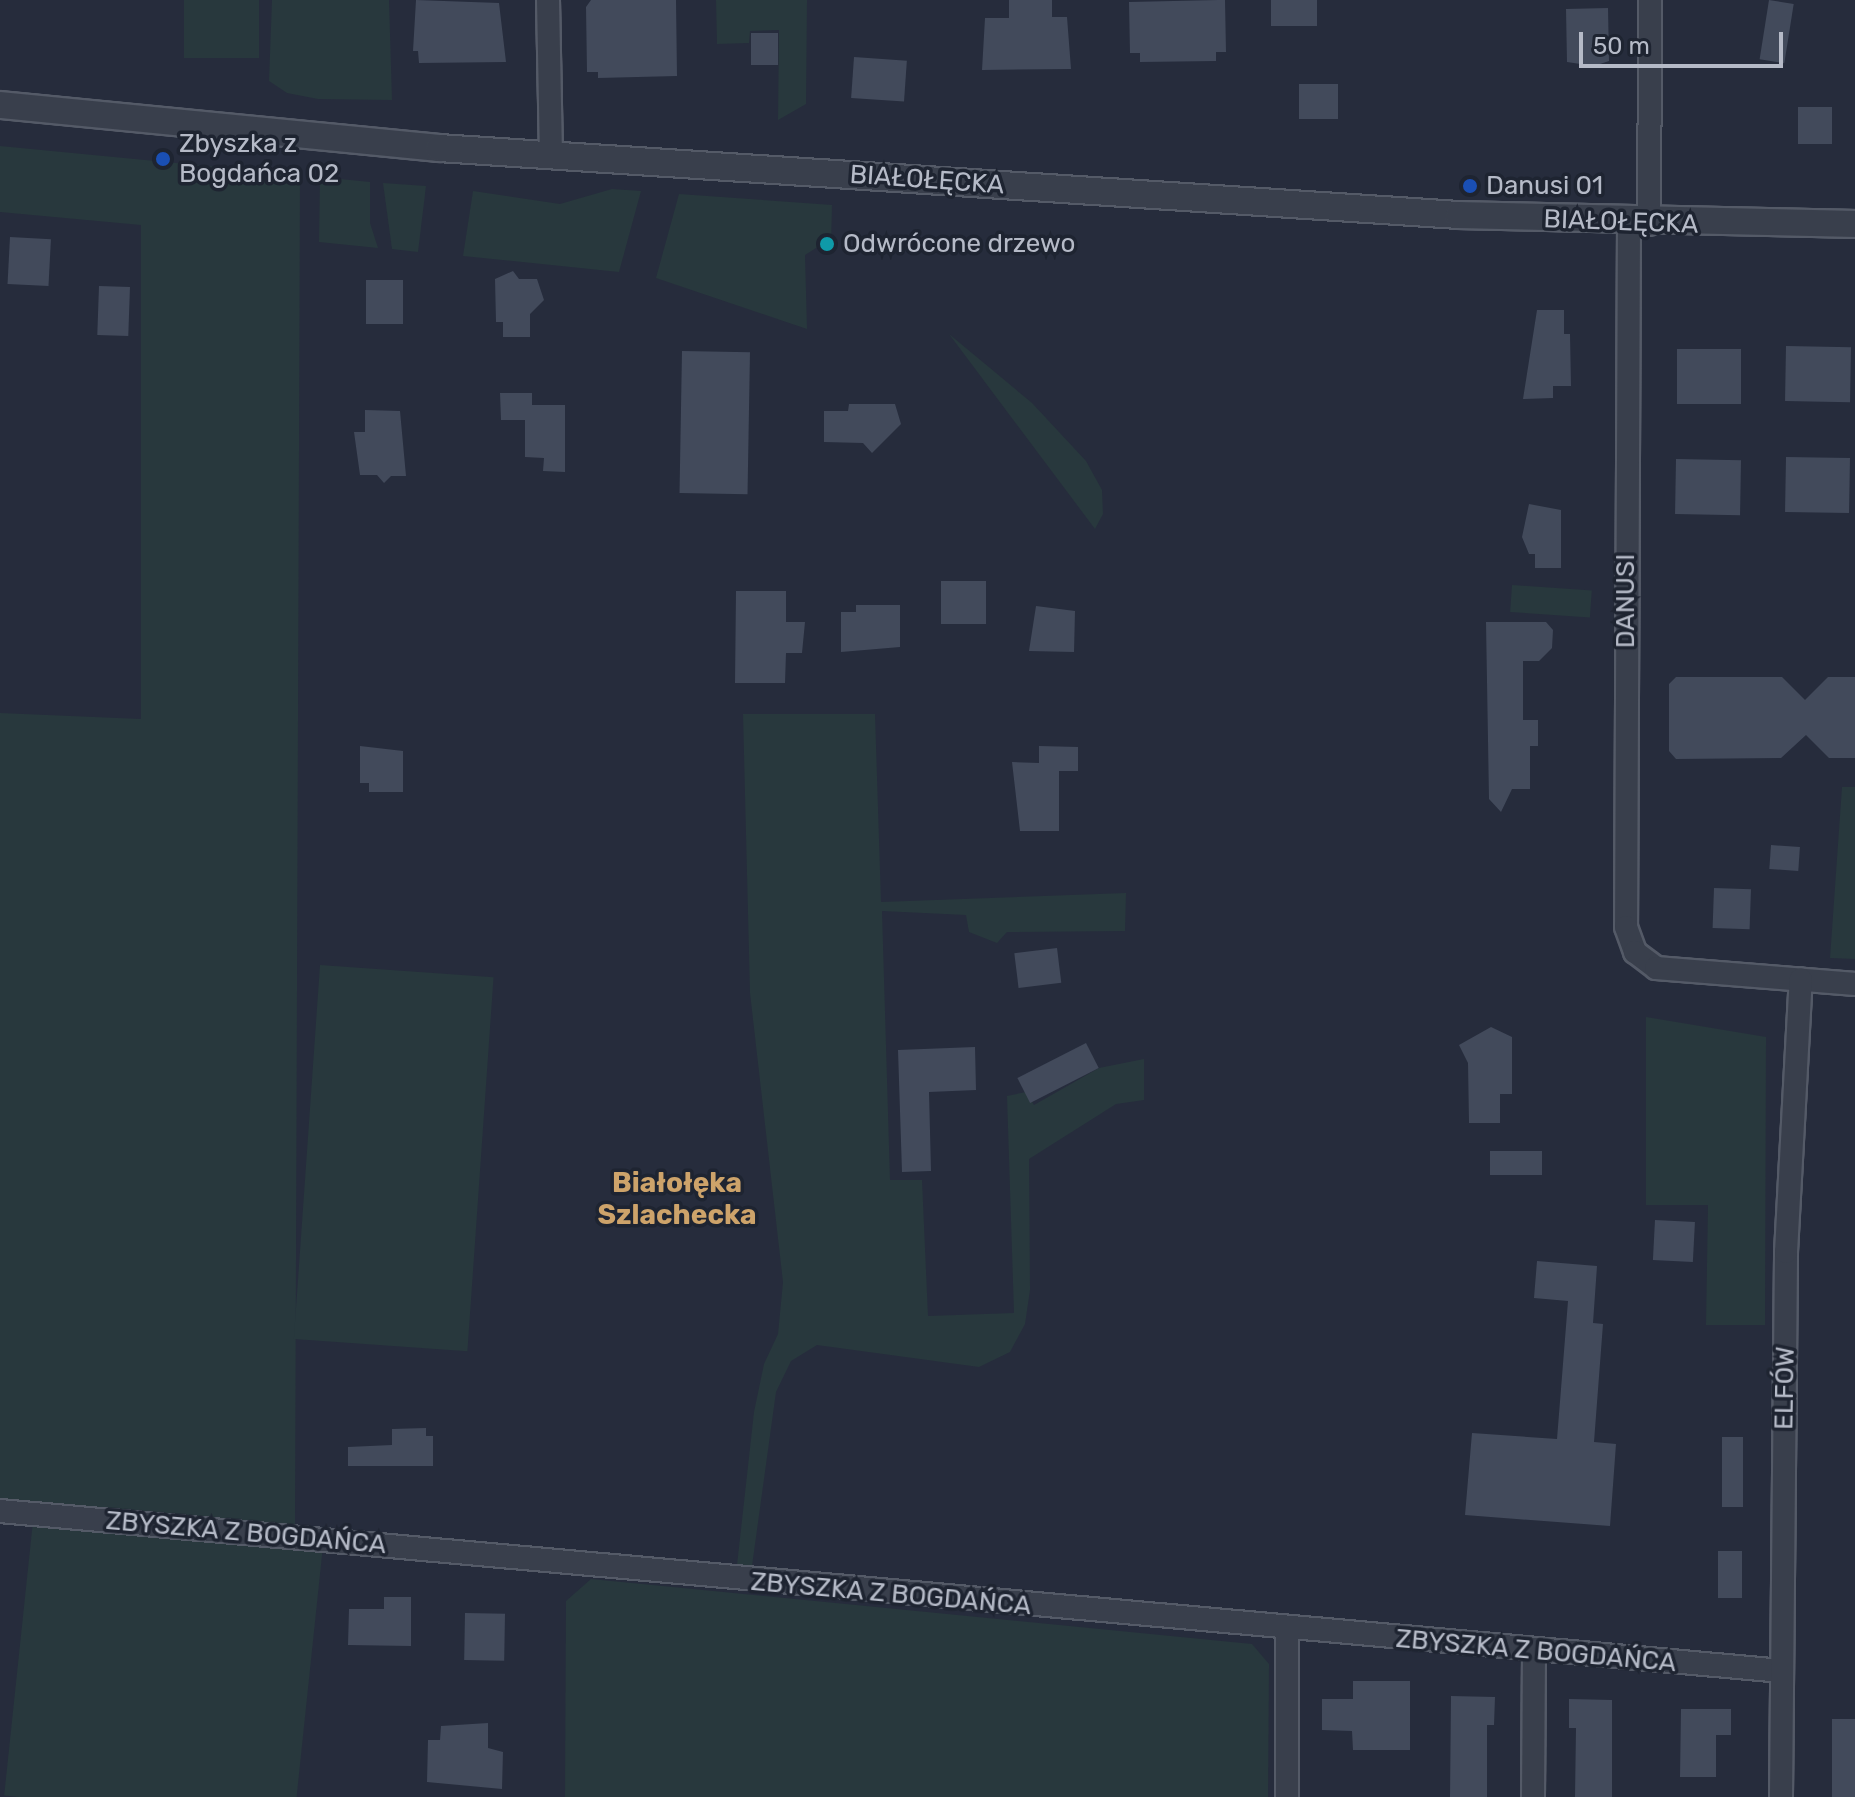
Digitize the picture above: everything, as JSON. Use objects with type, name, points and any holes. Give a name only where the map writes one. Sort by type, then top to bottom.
[{"type":"street","points":[[548,0],[551,155]]},
{"type":"street","name":"DANUSI","points":[[1650,0],[1639,224],[1626,927],[1635,952],[1656,968],[1801,979]]},
{"type":"street","name":"BIAŁOŁĘCKA","points":[[0,105],[551,155],[1639,224],[1855,224]]},
{"type":"street","points":[[1801,979],[1855,984]]},
{"type":"street","name":"ELFÓW","points":[[1781,1797],[1786,1252],[1801,979]]},
{"type":"street","name":"ZBYSZKA Z BOGDAŃCA","points":[[0,1511],[1287,1631],[1782,1671]]},
{"type":"street","points":[[1287,1631],[1287,1797]]},
{"type":"street","points":[[1533,1797],[1534,1650]]},
{"type":"shaded area","points":[[184,0],[259,0],[259,58],[184,58]]},
{"type":"shaded area","points":[[272,0],[389,0],[392,100],[318,99],[287,93],[269,81]]},
{"type":"shaded area","points":[[716,0],[807,0],[806,104],[778,120],[779,30],[750,31],[749,43],[717,44]]},
{"type":"shaded area","points":[[0,146],[300,175],[295,1525],[0,1499],[0,713],[141,719],[141,225],[0,212]]},
{"type":"shaded area","points":[[320,177],[370,182],[370,223],[378,248],[319,242]]},
{"type":"shaded area","points":[[383,183],[426,186],[418,252],[392,249]]},
{"type":"shaded area","points":[[612,189],[641,191],[619,272],[463,256],[473,191],[560,204]]},
{"type":"shaded area","points":[[679,194],[832,205],[831,247],[824,243],[805,255],[807,329],[656,278]]},
{"type":"shaded area","points":[[949,334],[1032,403],[1086,461],[1102,490],[1103,514],[1095,529]]},
{"type":"shaded area","points":[[1512,585],[1592,591],[1590,618],[1510,612]]},
{"type":"shaded area","points":[[743,714],[875,714],[881,902],[1126,893],[1125,931],[1007,932],[997,943],[969,932],[966,915],[882,911],[890,1180],[922,1180],[928,1316],[1014,1313],[1007,1096],[1026,1092],[1034,1105],[1099,1068],[1144,1059],[1144,1100],[1116,1104],[1029,1159],[1030,1290],[1025,1324],[1010,1352],[979,1367],[817,1345],[791,1361],[776,1392],[752,1566],[737,1565],[754,1412],[764,1364],[778,1334],[783,1282],[750,993]]},
{"type":"shaded area","points":[[1842,787],[1855,787],[1855,959],[1830,958]]},
{"type":"shaded area","points":[[320,965],[494,977],[467,1351],[294,1339]]},
{"type":"shaded area","points":[[1646,1017],[1766,1037],[1765,1325],[1706,1325],[1708,1205],[1646,1205]]},
{"type":"shaded area","points":[[33,1521],[322,1551],[297,1797],[4,1795]]},
{"type":"shaded area","points":[[591,1579],[1252,1644],[1269,1664],[1268,1797],[565,1797],[566,1601]]},
{"type":"building","points":[[416,0],[499,3],[506,62],[419,63],[418,51],[413,51]]},
{"type":"building","points":[[591,0],[676,0],[677,76],[598,78],[598,72],[587,72],[586,7]]},
{"type":"building","points":[[1009,0],[1052,0],[1052,17],[1067,17],[1071,69],[982,70],[985,18],[1009,18]]},
{"type":"building","points":[[1225,0],[1226,52],[1216,52],[1216,61],[1140,62],[1140,53],[1130,53],[1129,2]]},
{"type":"building","points":[[1271,0],[1317,0],[1317,26],[1271,26]]},
{"type":"building","points":[[1769,0],[1794,4],[1784,63],[1760,59]]},
{"type":"building","points":[[1608,8],[1609,61],[1594,66],[1567,62],[1566,9]]},
{"type":"building","points":[[751,33],[778,33],[778,65],[751,65]]},
{"type":"building","points":[[854,57],[907,61],[904,102],[851,98]]},
{"type":"building","points":[[1299,84],[1338,84],[1338,119],[1299,119]]},
{"type":"building","points":[[1798,107],[1832,107],[1832,144],[1798,144]]},
{"type":"building","points":[[10,237],[51,239],[48,286],[8,284]]},
{"type":"building","points":[[513,271],[519,279],[537,279],[544,300],[530,314],[530,337],[503,337],[503,322],[496,322],[495,279]]},
{"type":"building","points":[[366,280],[403,280],[403,324],[366,324]]},
{"type":"building","points":[[99,286],[130,287],[128,336],[97,335]]},
{"type":"building","points":[[1537,310],[1564,310],[1564,334],[1570,334],[1571,386],[1553,386],[1553,398],[1523,399]]},
{"type":"building","points":[[1786,346],[1851,347],[1850,402],[1785,401]]},
{"type":"building","points":[[1677,349],[1741,349],[1741,404],[1677,404]]},
{"type":"building","points":[[682,351],[750,352],[748,494],[680,493]]},
{"type":"building","points":[[500,393],[532,393],[532,405],[565,405],[565,472],[543,471],[544,458],[525,457],[525,420],[501,420]]},
{"type":"building","points":[[849,404],[895,404],[901,424],[872,453],[863,443],[824,442],[824,411],[848,411]]},
{"type":"building","points":[[365,410],[400,411],[406,476],[391,476],[384,483],[377,475],[360,475],[354,432],[365,432]]},
{"type":"building","points":[[1786,457],[1850,458],[1849,513],[1785,512]]},
{"type":"building","points":[[1676,459],[1741,460],[1740,515],[1675,514]]},
{"type":"building","points":[[1529,504],[1561,510],[1561,568],[1535,568],[1535,554],[1529,554],[1522,537]]},
{"type":"building","points":[[941,581],[986,581],[986,624],[941,624]]},
{"type":"building","points":[[736,591],[786,591],[786,622],[805,622],[802,653],[786,653],[785,683],[735,683]]},
{"type":"building","points":[[856,605],[900,605],[900,647],[841,652],[841,612],[856,612]]},
{"type":"building","points":[[1036,606],[1075,611],[1074,652],[1029,651]]},
{"type":"building","points":[[1486,622],[1546,622],[1553,630],[1552,648],[1539,661],[1523,661],[1523,720],[1538,720],[1538,746],[1530,746],[1530,789],[1512,789],[1501,812],[1489,799]]},
{"type":"building","points":[[1676,677],[1782,677],[1805,700],[1828,677],[1855,677],[1855,758],[1829,758],[1806,735],[1781,758],[1676,759],[1669,751],[1669,684]]},
{"type":"building","points":[[360,746],[403,751],[403,792],[369,792],[369,783],[360,783]]},
{"type":"building","points":[[1039,746],[1078,747],[1078,771],[1059,771],[1059,831],[1020,831],[1012,762],[1039,763]]},
{"type":"building","points":[[1771,845],[1800,847],[1798,871],[1769,869]]},
{"type":"building","points":[[1714,888],[1751,889],[1750,929],[1713,928]]},
{"type":"building","points":[[1057,948],[1061,983],[1019,988],[1014,953]]},
{"type":"building","points":[[1491,1027],[1512,1037],[1512,1094],[1500,1094],[1500,1123],[1469,1123],[1468,1063],[1459,1045]]},
{"type":"building","points":[[1086,1043],[1099,1068],[1030,1103],[1017,1078]]},
{"type":"building","points":[[975,1047],[976,1090],[929,1092],[931,1171],[902,1172],[898,1050]]},
{"type":"building","points":[[1490,1151],[1542,1151],[1542,1175],[1490,1175]]},
{"type":"building","points":[[1655,1220],[1695,1222],[1693,1262],[1653,1260]]},
{"type":"building","points":[[1537,1261],[1597,1266],[1593,1323],[1603,1324],[1594,1442],[1616,1444],[1610,1526],[1465,1515],[1472,1433],[1557,1439],[1568,1301],[1534,1298]]},
{"type":"building","points":[[426,1428],[426,1436],[433,1436],[433,1466],[348,1466],[348,1447],[392,1445],[392,1429]]},
{"type":"building","points":[[1722,1437],[1743,1437],[1743,1507],[1722,1507]]},
{"type":"building","points":[[1718,1551],[1742,1551],[1742,1598],[1718,1598]]},
{"type":"building","points":[[384,1597],[411,1597],[411,1646],[348,1645],[349,1609],[384,1609]]},
{"type":"building","points":[[465,1613],[505,1614],[504,1661],[464,1660]]},
{"type":"building","points":[[1353,1681],[1410,1681],[1410,1750],[1353,1750],[1352,1731],[1322,1730],[1322,1699],[1353,1699]]},
{"type":"building","points":[[1451,1696],[1495,1697],[1494,1725],[1487,1725],[1487,1797],[1450,1797]]},
{"type":"building","points":[[1569,1699],[1612,1700],[1612,1797],[1575,1797],[1576,1728],[1569,1728]]},
{"type":"building","points":[[1681,1709],[1731,1709],[1731,1735],[1716,1735],[1716,1777],[1680,1777]]},
{"type":"building","points":[[1832,1719],[1855,1719],[1855,1797],[1832,1797]]},
{"type":"building","points":[[488,1723],[488,1748],[503,1752],[502,1789],[427,1782],[428,1740],[440,1740],[441,1726]]},
{"type":"place","name":"Zbyszka z Bogdańca 02","points":[[163,159]]},
{"type":"place","name":"Danusi 01","points":[[1470,186]]},
{"type":"place","name":"Odwrócone drzewo","points":[[827,244]]},
{"type":"district","name":"Białołęka Szlachecka","points":[[677,1199]]}]
